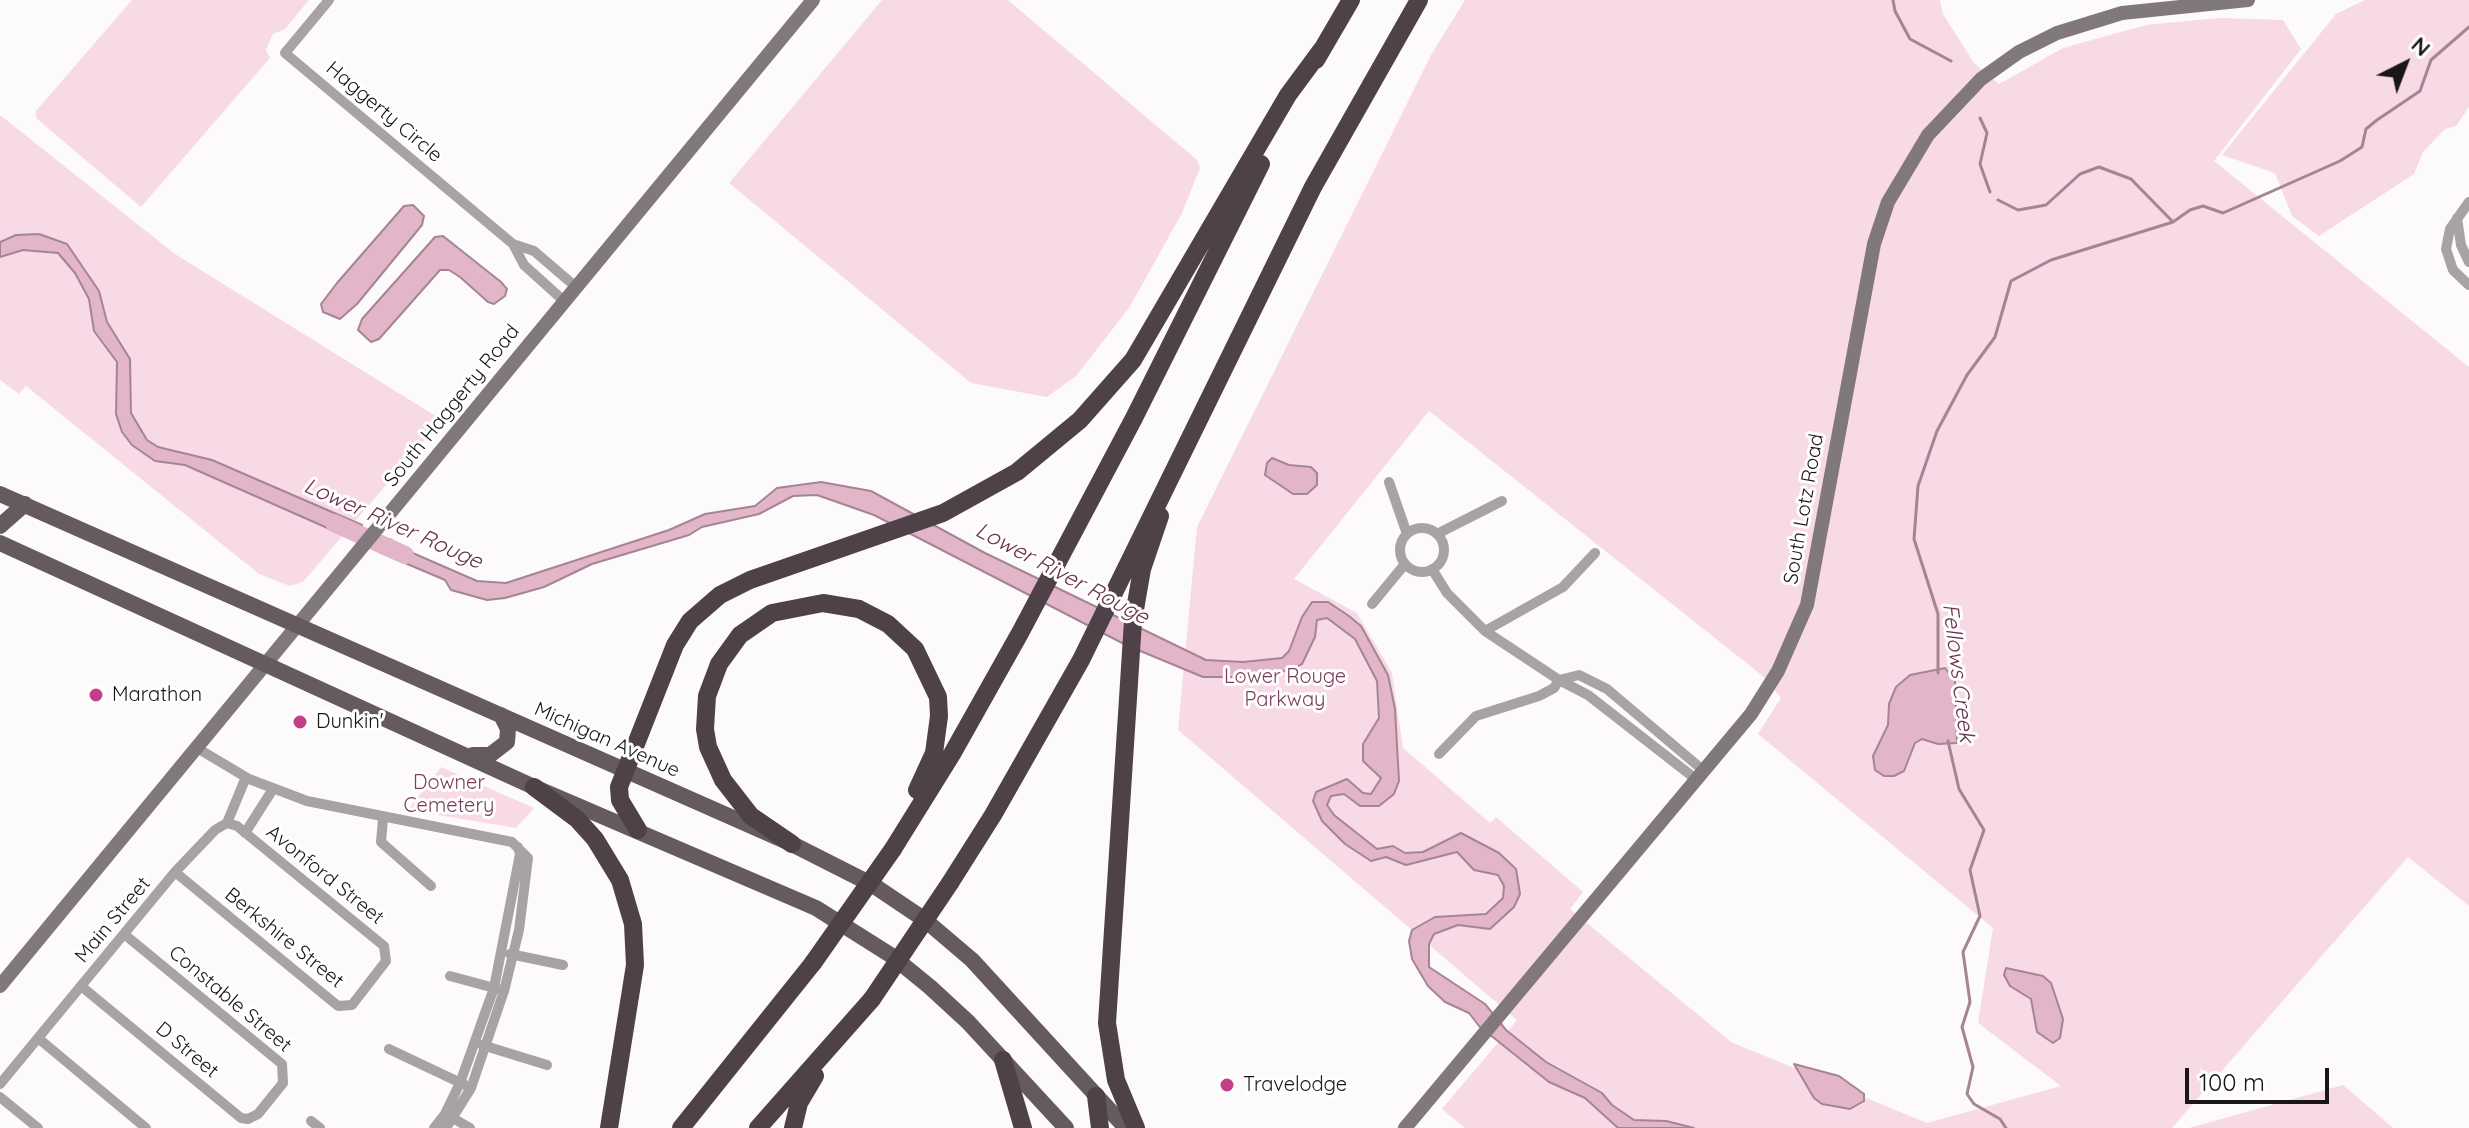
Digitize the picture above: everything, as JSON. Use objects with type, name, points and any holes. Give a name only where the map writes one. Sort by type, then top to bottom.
[{"type":"highway","points":[[681,1128],[813,963],[895,845],[952,754],[1020,633],[1322,49],[1351,0]]},
{"type":"highway","points":[[793,1128],[799,1103],[815,1077],[950,883],[1018,774],[1081,660],[1319,175],[1419,0]]},
{"type":"highway","points":[[638,830],[620,800],[624,770],[675,645],[698,613],[720,595],[750,580],[943,513],[1042,454],[1080,420],[1133,360],[1288,95],[1322,49]]},
{"type":"highway","points":[[1136,1128],[1116,1080],[1107,1023],[1129,682],[1140,577],[1157,524],[1257,315],[1282,255]]},
{"type":"highway","points":[[792,844],[751,816],[723,780],[708,747],[707,696],[719,664],[740,635],[786,608],[823,603],[859,609],[896,630],[919,657],[938,697],[938,736],[934,753],[908,807],[895,845]]},
{"type":"highway","points":[[534,787],[577,819],[595,839],[614,868],[630,912],[635,965],[609,1128]]},
{"type":"highway","points":[[758,1128],[872,999]]},
{"type":"highway","points":[[1003,1060],[1023,1128]]},
{"type":"highway","points":[[1096,1096],[1100,1128]]},
{"type":"main road","name":"Michigan Avenue","points":[[0,494],[792,844],[873,885],[954,944],[1022,1011],[1126,1128]]},
{"type":"main road","points":[[0,526],[25,504]]},
{"type":"main road","points":[[0,543],[534,787],[760,881],[846,925],[930,987],[1066,1128]]},
{"type":"main road","points":[[467,755],[490,755],[503,747],[509,735],[501,715]]},
{"type":"street","name":"Haggerty Circle","points":[[329,0],[285,53],[513,244],[534,251],[576,287]]},
{"type":"street","name":"South Haggerty Road","points":[[0,986],[813,0]]},
{"type":"street","name":"South Lotz Road","points":[[1405,1128],[1700,776],[1773,681],[1807,605],[1866,276],[1888,202],[1912,157],[1950,108],[1981,79],[2019,52],[2057,33],[2103,18],[2178,3],[2248,0]]},
{"type":"street","points":[[2466,280],[2453,270],[2446,239],[2457,216],[2469,202]]},
{"type":"street","points":[[2457,216],[2461,245],[2469,262]]},
{"type":"street","name":"Haggerty Circle","points":[[513,244],[524,265],[564,301]]},
{"type":"street","points":[[1389,482],[1407,534]]},
{"type":"street","points":[[1437,534],[1502,501]]},
{"type":"street","points":[[1426,528],[1437,534],[1443,553],[1432,569],[1418,571],[1405,564],[1401,545],[1407,534],[1426,528]]},
{"type":"street","points":[[1485,631],[1563,587],[1595,553]]},
{"type":"street","points":[[1372,604],[1405,564]]},
{"type":"street","points":[[1432,569],[1447,593],[1485,631],[1559,680],[1588,695],[1700,776]]},
{"type":"street","points":[[1439,754],[1476,716],[1539,696],[1554,688],[1559,680],[1579,675],[1600,685],[1700,776]]},
{"type":"street","points":[[197,748],[273,789],[383,819],[512,842],[528,858],[514,955],[465,1086],[448,1120],[434,1128]]},
{"type":"street","name":"Main Street","points":[[0,1084],[175,872],[215,830],[227,823],[246,777]]},
{"type":"street","points":[[245,833],[273,789]]},
{"type":"street","points":[[383,819],[381,842],[431,886]]},
{"type":"street","name":"Avonford Street","points":[[227,823],[245,833],[384,946],[386,961],[368,984]]},
{"type":"street","points":[[499,989],[518,847]]},
{"type":"street","name":"Berkshire Street","points":[[175,872],[338,1006],[352,1005],[368,984]]},
{"type":"street","name":"Constable Street","points":[[124,934],[282,1064],[285,1080],[270,1099]]},
{"type":"street","points":[[502,952],[563,965]]},
{"type":"street","points":[[450,976],[499,989]]},
{"type":"street","name":"D Street","points":[[81,986],[241,1118],[253,1117],[270,1099]]},
{"type":"street","points":[[38,1038],[146,1128]]},
{"type":"street","points":[[482,1045],[547,1065]]},
{"type":"street","points":[[389,1049],[465,1086]]},
{"type":"street","points":[[0,1097],[38,1128]]},
{"type":"street","points":[[448,1120],[470,1128]]},
{"type":"green space","points":[[132,0],[309,0],[285,29],[273,34],[266,50],[270,58],[141,207],[36,118],[36,111]]},
{"type":"green space","points":[[882,0],[1008,0],[1197,160],[1200,168],[1182,213],[1129,308],[1076,376],[1047,397],[971,383],[729,183]]},
{"type":"green space","name":"Lower Rouge Parkway","points":[[1465,0],[1940,0],[1943,14],[1974,63],[1999,84],[2063,48],[2146,25],[2219,18],[2283,20],[2301,49],[2214,161],[2469,367],[2469,906],[2408,857],[2172,1128],[1465,1128],[1442,1109],[1517,1020],[1178,730],[1197,527],[1431,55]],"holes":[[[1429,411],[1764,677],[1781,698],[1758,734],[1993,928],[1978,1023],[2061,1086],[1927,1123],[1731,1042],[1570,909],[1583,892],[1496,817],[1490,823],[1403,748],[1392,673],[1357,613],[1294,579]]]},
{"type":"green space","points":[[2365,0],[2469,0],[2469,107],[2456,126],[2445,129],[2423,152],[2414,174],[2319,236],[2292,216],[2275,173],[2222,155],[2336,14]]},
{"type":"green space","points":[[0,115],[175,254],[442,420],[303,582],[290,586],[259,574],[26,386],[19,394],[0,380]]},
{"type":"green space","name":"Downer Cemetery","points":[[441,767],[534,808],[516,828],[408,810]]},
{"type":"green space","points":[[2343,1085],[2393,1128],[2189,1128]]},
{"type":"shaded area","points":[[413,205],[424,216],[422,225],[357,304],[340,319],[323,312],[321,304],[337,283],[404,206]]},
{"type":"shaded area","points":[[39,234],[67,244],[99,291],[107,322],[130,359],[131,413],[147,440],[158,447],[212,460],[362,525],[350,538],[185,465],[155,461],[132,445],[122,432],[116,414],[117,362],[94,331],[89,299],[75,273],[58,253],[23,250],[0,257],[0,242],[16,235]]},
{"type":"shaded area","points":[[443,236],[501,282],[507,289],[505,296],[494,304],[488,302],[460,277],[449,270],[440,270],[379,339],[371,342],[358,330],[362,319],[435,237]]},
{"type":"shaded area","points":[[1272,458],[1289,465],[1311,467],[1317,473],[1317,485],[1307,494],[1293,494],[1265,475],[1267,463]]},
{"type":"shaded area","points":[[821,482],[871,491],[985,553],[1206,660],[1243,662],[1282,658],[1289,651],[1302,617],[1312,602],[1328,602],[1349,616],[1361,626],[1388,675],[1395,709],[1399,781],[1394,794],[1379,806],[1360,806],[1344,794],[1331,796],[1327,805],[1334,815],[1377,849],[1393,846],[1405,853],[1423,852],[1461,833],[1499,853],[1516,869],[1520,894],[1514,907],[1490,929],[1458,925],[1434,934],[1429,944],[1429,967],[1485,1004],[1506,1030],[1546,1062],[1602,1093],[1612,1105],[1634,1120],[1666,1121],[1694,1128],[1618,1128],[1585,1098],[1549,1082],[1479,1026],[1469,1013],[1445,1002],[1428,986],[1412,959],[1409,941],[1412,930],[1435,917],[1486,914],[1503,898],[1504,886],[1498,875],[1474,870],[1457,852],[1406,865],[1386,857],[1371,861],[1345,844],[1322,821],[1313,801],[1316,792],[1347,779],[1363,793],[1371,794],[1381,778],[1363,761],[1363,744],[1379,718],[1377,681],[1355,639],[1327,618],[1317,620],[1315,637],[1302,664],[1295,668],[1264,677],[1203,677],[1126,645],[874,515],[817,495],[793,496],[759,514],[702,527],[689,535],[592,564],[544,587],[505,598],[487,600],[451,590],[445,580],[379,552],[390,539],[415,554],[477,581],[506,583],[669,530],[705,514],[755,506],[777,488]]},
{"type":"shaded area","points":[[1945,668],[1955,681],[1957,743],[1938,744],[1922,739],[1915,743],[1904,771],[1894,776],[1884,776],[1875,770],[1873,756],[1888,725],[1889,704],[1896,687],[1910,675]]},
{"type":"shaded area","points":[[2006,968],[2043,976],[2051,983],[2063,1019],[2060,1038],[2053,1043],[2037,1032],[2031,999],[2010,986],[2004,975]]},
{"type":"shaded area","points":[[1794,1064],[1839,1076],[1864,1094],[1864,1101],[1850,1109],[1822,1104],[1814,1098]]},
{"type":"waterway","points":[[1893,0],[1895,11],[1910,39],[1951,61]]},
{"type":"waterway","name":"Fellows Creek","points":[[1938,673],[1938,614],[1914,539],[1918,486],[1937,431],[1967,375],[1995,337],[2011,281],[2051,260],[2173,222],[2190,210],[2203,206],[2223,213],[2340,161],[2362,147],[2366,129],[2420,91],[2431,60],[2469,27]]},
{"type":"waterway","points":[[1980,118],[1987,133],[1980,164],[1990,192]]},
{"type":"waterway","points":[[1998,200],[2018,210],[2046,205],[2080,174],[2099,167],[2131,179],[2173,222]]},
{"type":"waterway","name":"Lower River Rouge","points":[[334,523],[405,555]]},
{"type":"waterway","name":"Fellows Creek","points":[[1948,741],[1959,789],[1984,830],[1970,870],[1980,916],[1963,952],[1970,1002],[1962,1027],[1973,1067],[1967,1094],[1974,1104],[2000,1119],[2006,1128]]},
{"type":"place","name":"Marathon","points":[[96,695]]},
{"type":"place","name":"Dunkin'","points":[[300,722]]},
{"type":"place","name":"Travelodge","points":[[1227,1085]]}]
